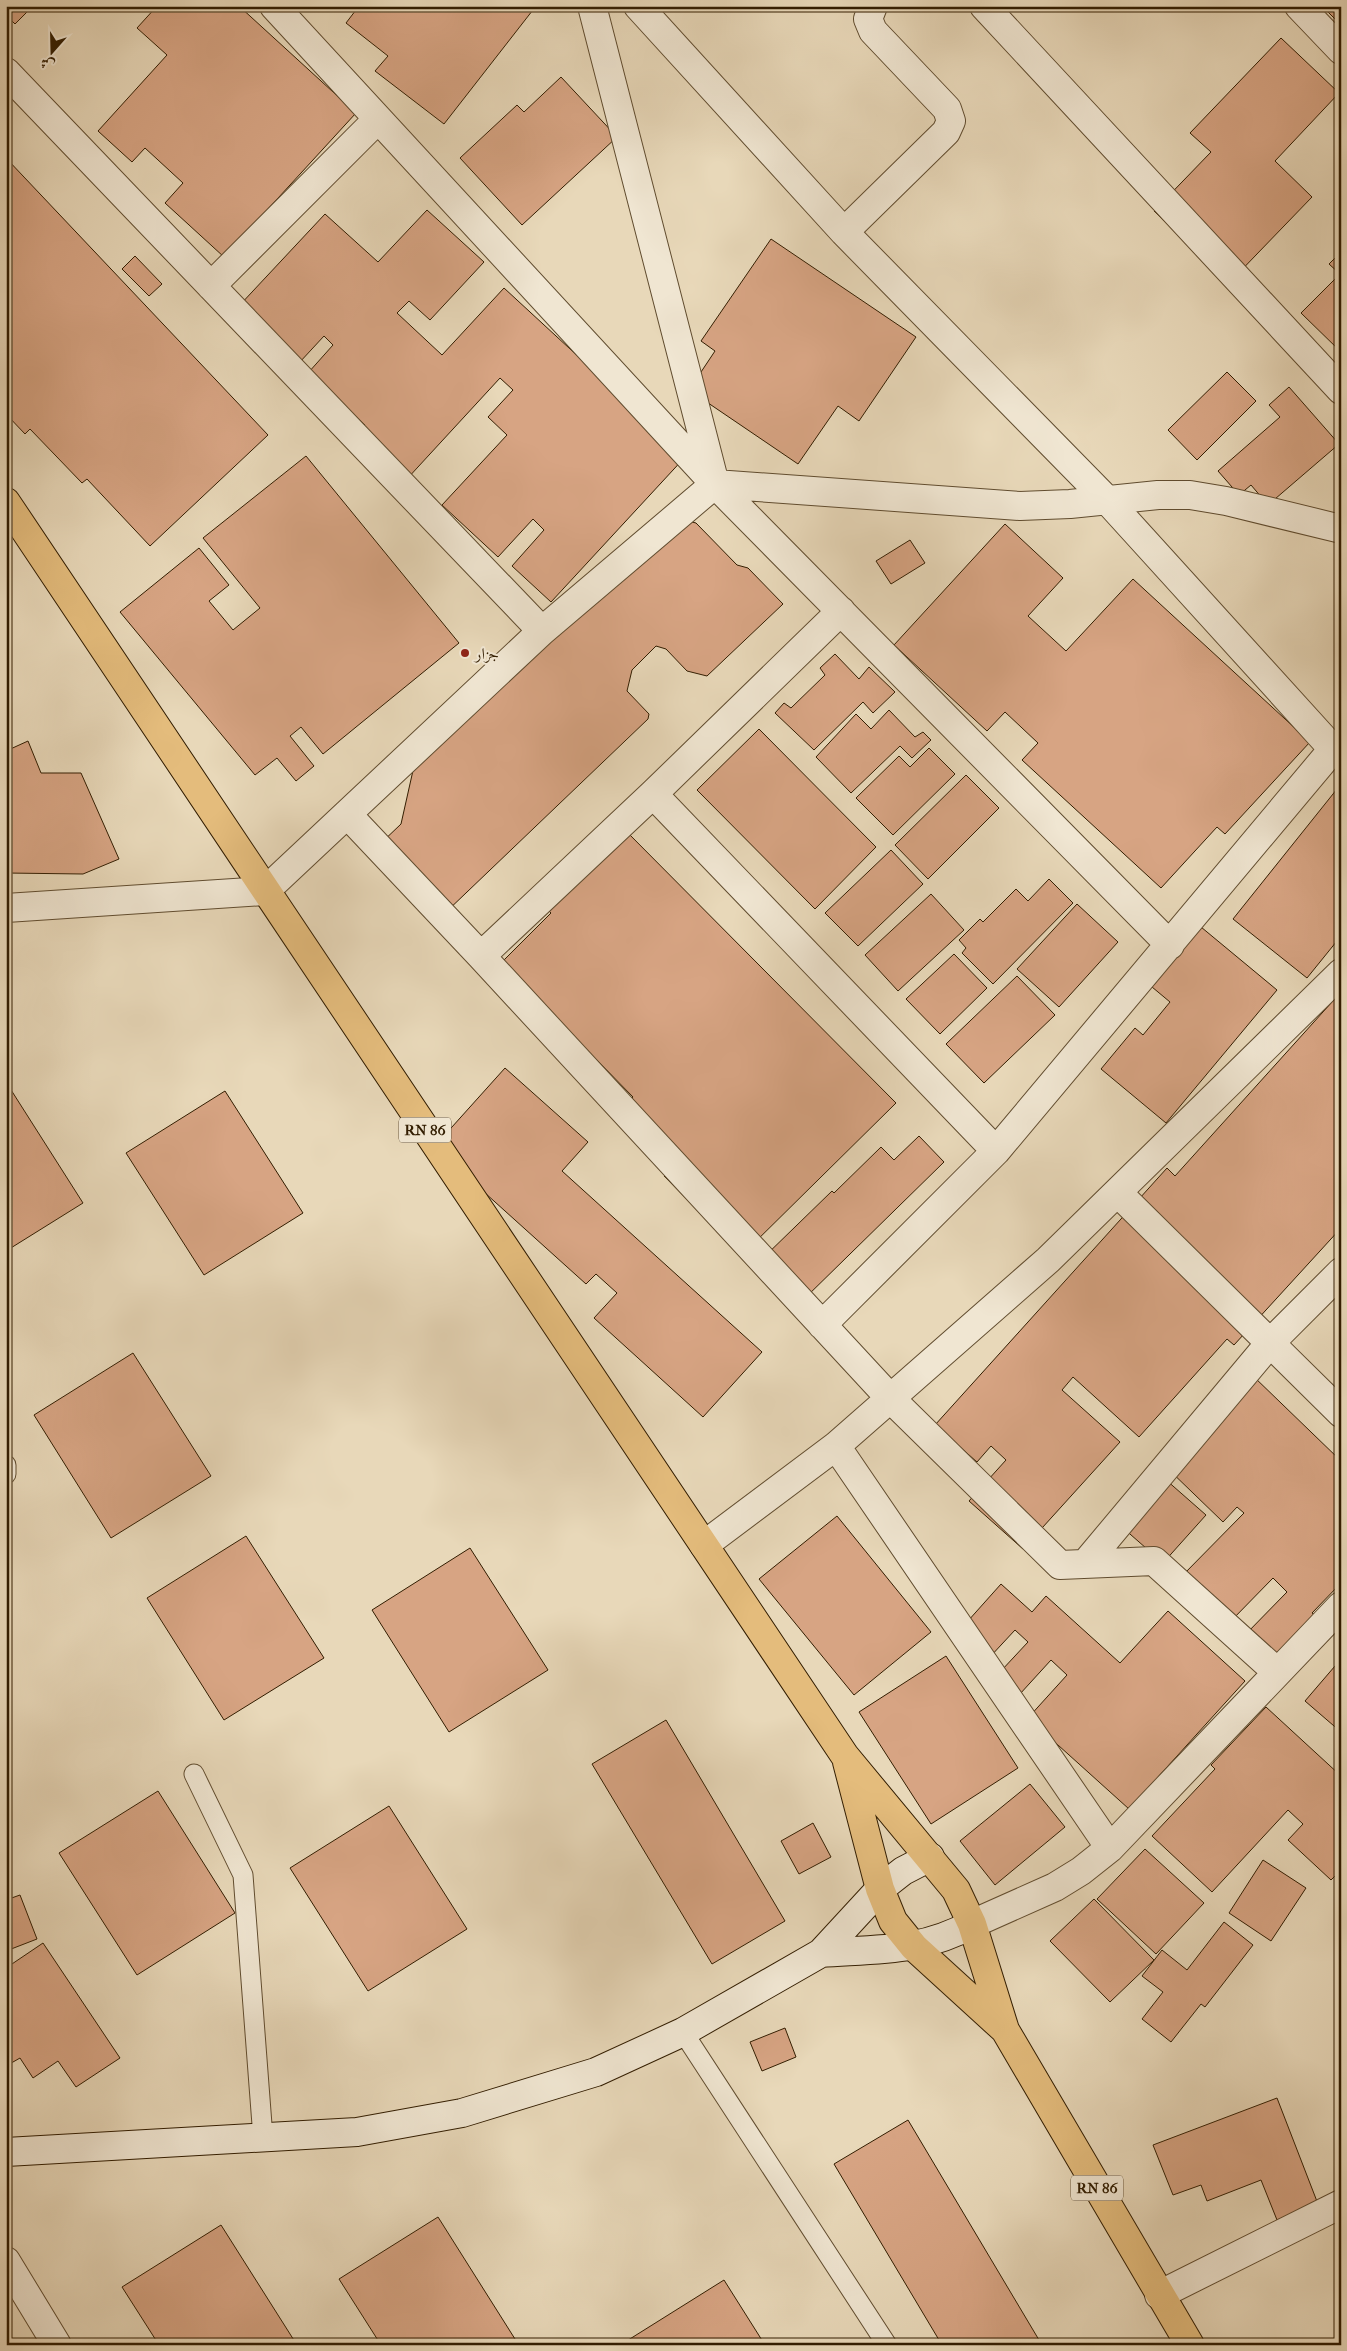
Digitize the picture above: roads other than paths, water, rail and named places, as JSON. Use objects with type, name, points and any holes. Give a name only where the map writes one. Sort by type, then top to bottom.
[{"type":"main road","name":"RN 86","points":[[6,502],[845,1756],[956,1890],[972,1924],[1005,2030],[1190,2345]]},
{"type":"main road","name":"RN 86","points":[[845,1756],[880,1890],[893,1921],[914,1947],[1005,2030]]},
{"type":"street","points":[[274,6],[715,484],[1170,945]]},
{"type":"street","points":[[592,6],[715,484]]},
{"type":"street","points":[[638,6],[844,232],[1108,500],[1337,746],[996,1151],[822,1325]]},
{"type":"street","points":[[844,232],[946,132],[951,121],[947,108],[873,31],[868,19],[873,6]]},
{"type":"street","points":[[1299,6],[1341,50]]},
{"type":"street","points":[[995,11],[1341,390]]},
{"type":"street","points":[[6,72],[542,631]]},
{"type":"street","points":[[211,286],[378,119]]},
{"type":"street","points":[[7,906],[265,891],[542,631],[715,484],[1020,506],[1070,504],[1158,495],[1190,495],[1226,501],[1341,529]]},
{"type":"street","points":[[481,956],[653,794],[841,611]]},
{"type":"street","points":[[653,794],[996,1151]]},
{"type":"street","points":[[347,814],[890,1398],[1060,1564],[1154,1561],[1277,1672]]},
{"type":"street","points":[[704,1545],[836,1446],[1048,1260],[1341,973]]},
{"type":"street","points":[[1118,1193],[1341,1413]]},
{"type":"street","points":[[1085,1564],[1270,1343],[1341,1272]]},
{"type":"street","points":[[836,1446],[1110,1848]]},
{"type":"street","points":[[821,1953],[914,1947],[935,1942],[1055,1887],[1081,1871],[1110,1848],[1341,1606]]},
{"type":"street","points":[[6,2152],[357,2132],[462,2113],[596,2072],[683,2032],[821,1953],[880,1890],[903,1871],[930,1857]]},
{"type":"street","points":[[1159,2294],[1341,2204]]},
{"type":"street","points":[[6,2261],[57,2345]]},
{"type":"lane","points":[[6,1465],[6,1474]]},
{"type":"lane","points":[[194,1774],[243,1875],[263,2138]]},
{"type":"lane","points":[[683,2032],[887,2345]]},
{"type":"place","name":"جزار","points":[[465,653]]}]
